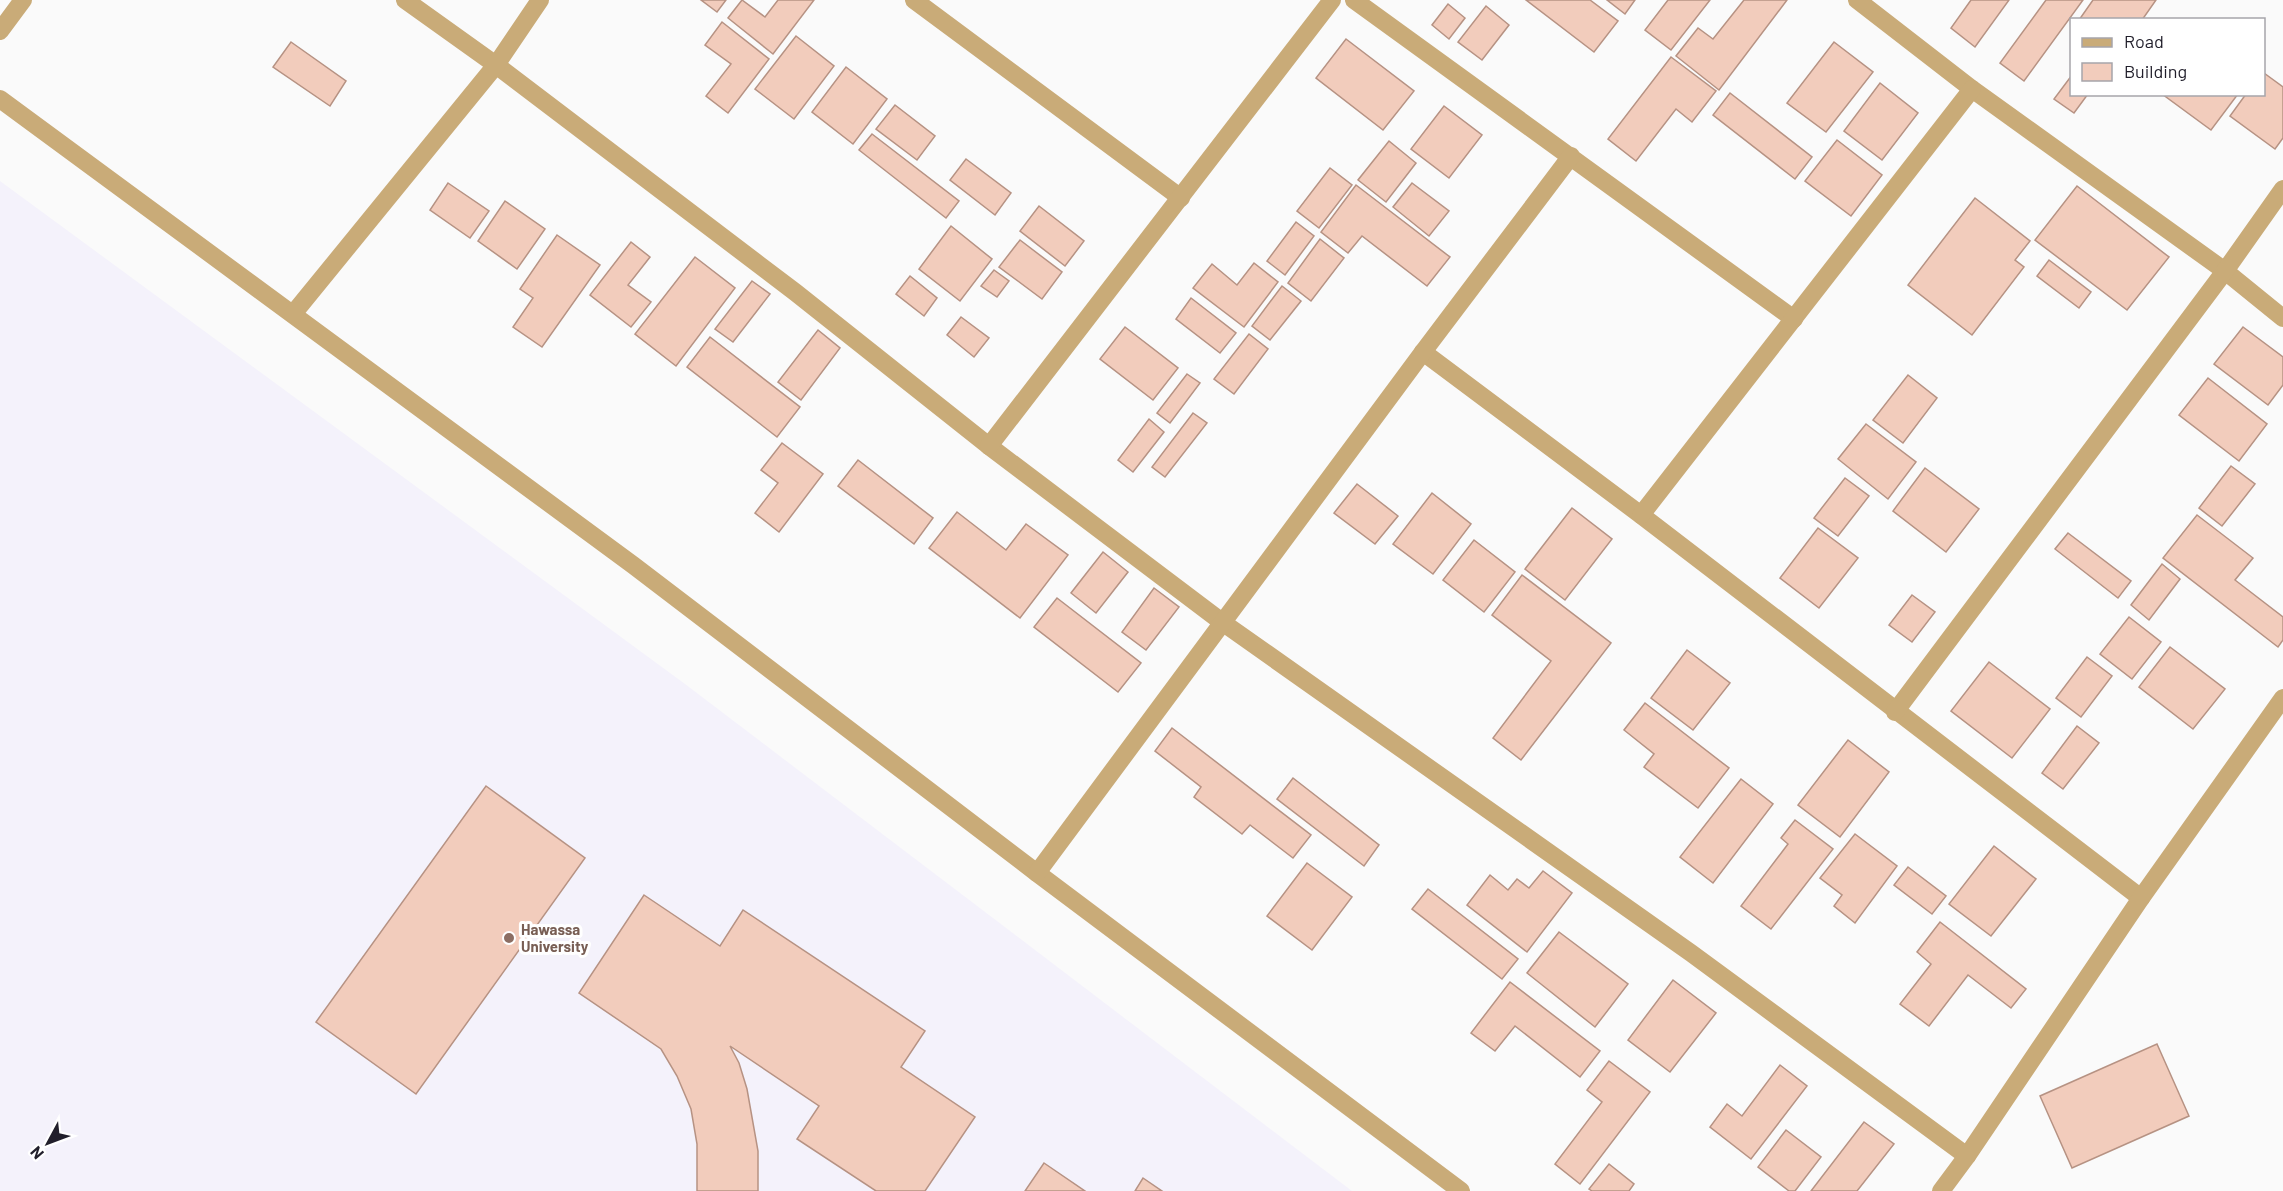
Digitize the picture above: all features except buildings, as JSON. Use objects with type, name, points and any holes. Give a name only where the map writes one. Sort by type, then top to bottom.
[{"type":"street","points":[[0,31],[23,0]]},
{"type":"street","points":[[405,0],[496,65],[795,292],[989,446],[1222,622],[1691,953],[1967,1156]]},
{"type":"street","points":[[293,314],[496,65],[540,0]]},
{"type":"street","points":[[989,446],[1332,0]]},
{"type":"street","points":[[1354,0],[1794,319]]},
{"type":"street","points":[[1857,0],[1972,89],[2225,271],[2283,318]]},
{"type":"street","points":[[924,3],[1181,198]]},
{"type":"street","points":[[1641,515],[1972,89]]},
{"type":"street","points":[[0,99],[633,565],[1037,873],[1461,1191]]},
{"type":"street","points":[[1037,873],[1422,352],[1571,156]]},
{"type":"street","points":[[1895,712],[2225,271],[2283,189]]},
{"type":"street","points":[[1422,352],[1641,515],[1895,712],[2141,898]]},
{"type":"street","points":[[1941,1191],[2141,898],[2283,698]]},
{"type":"shaded area","name":"Hawassa University","points":[[0,181],[685,684],[1352,1191],[0,1191]]},
{"type":"place","name":"Hawassa University","points":[[509,938]]}]
